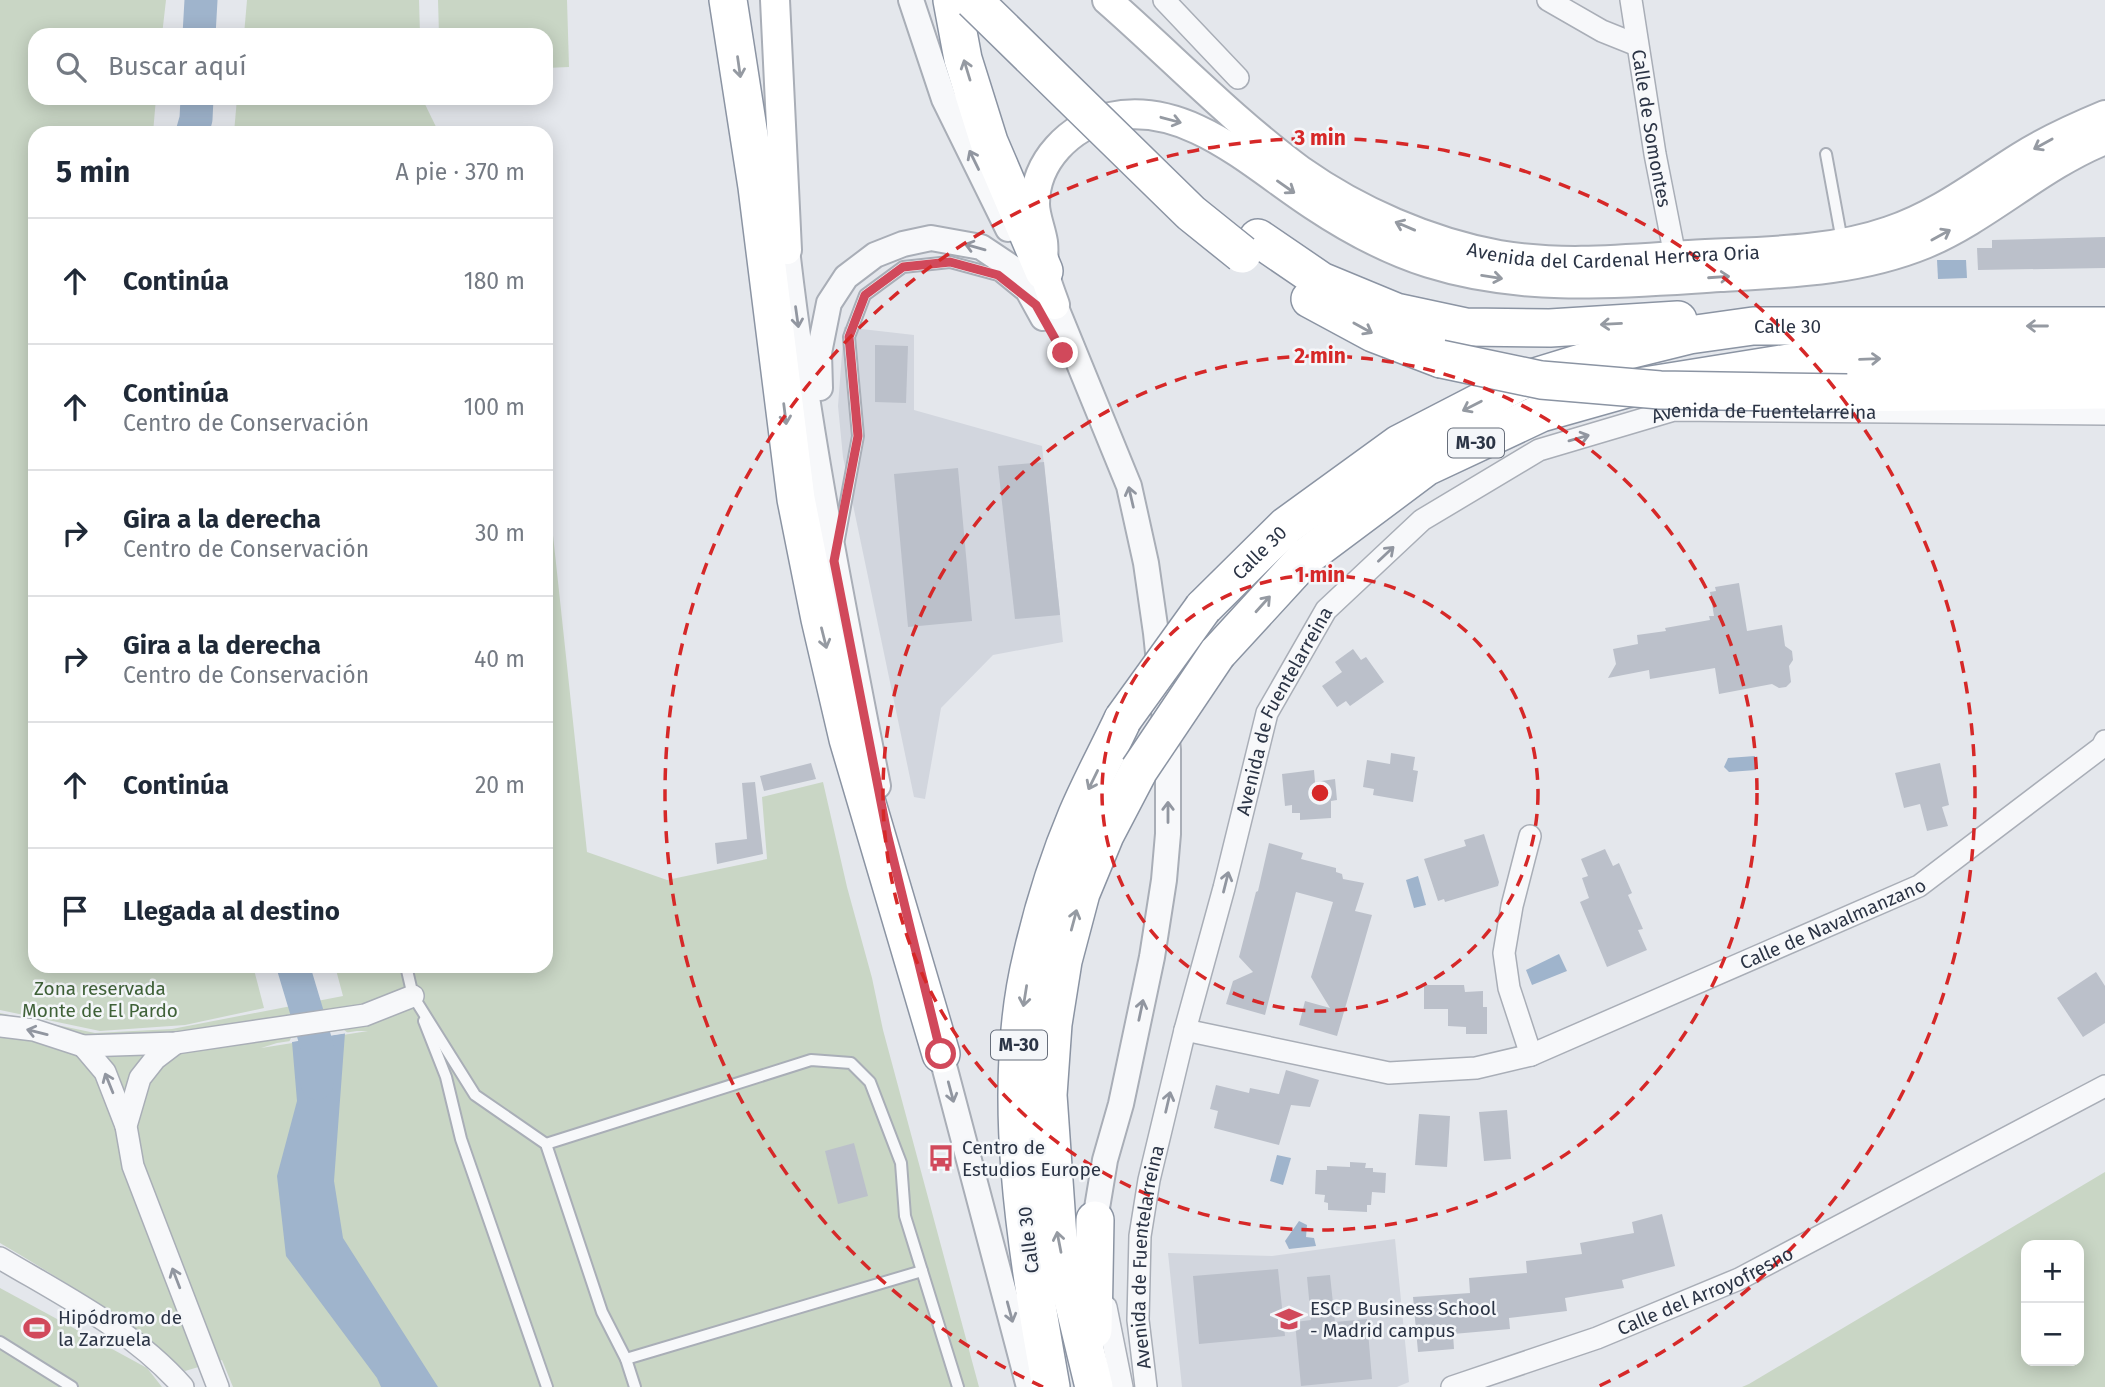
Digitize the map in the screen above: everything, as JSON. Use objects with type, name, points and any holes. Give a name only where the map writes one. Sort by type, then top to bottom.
[{"type":"highway","points":[[728,0],[757,187],[796,499],[820,619],[848,739],[941,1054]]},
{"type":"highway","points":[[952,0],[963,59],[989,142],[1045,294]]},
{"type":"highway","points":[[973,0],[1191,213],[1321,281],[1396,312],[1466,327],[1550,328],[1686,320],[1753,326]]},
{"type":"highway","points":[[1002,0],[1250,246],[1308,298],[1373,333],[1441,359],[1541,380],[1647,389],[1847,393],[2105,390]]},
{"type":"highway","name":"Calle 30","points":[[1051,1387],[1027,1241],[1017,1097],[1021,1024],[1031,957],[1053,879],[1077,815],[1123,719],[1203,608],[1286,526],[1399,444],[1520,382],[1604,356],[1689,335],[1753,326],[2105,326]]},
{"type":"highway","name":"Calle 30","points":[[1103,1385],[1058,1238],[1048,1095],[1053,1024],[1063,961],[1081,894],[1105,835],[1139,770],[1217,654],[1307,556],[1426,467],[1541,413],[1626,389],[1801,361],[1927,358],[2105,359]]},
{"type":"highway","points":[[1095,1220],[1103,1385]]},
{"type":"main road","points":[[775,0],[787,250]]},
{"type":"main road","points":[[1107,0],[1156,43]]},
{"type":"main road","points":[[1115,0],[1156,43]]},
{"type":"main road","name":"Avenida del Cardenal Herrera Oria","points":[[1156,43],[1253,132],[1301,171],[1328,188],[1406,227],[1499,255],[1528,258],[1593,260],[1842,244],[1889,231],[1919,219],[2050,140],[2105,115]]},
{"type":"main road","name":"Avenida del Cardenal Herrera Oria","points":[[1045,294],[1044,245],[1035,205],[1041,170],[1055,148],[1065,139],[1088,124],[1109,117],[1132,114],[1181,122],[1230,148],[1345,226],[1428,263],[1486,276],[1580,285],[1794,272],[1851,266],[1880,259],[1928,242],[2053,165],[2105,140]]},
{"type":"street","points":[[762,0],[787,250],[834,561],[887,833],[941,1054],[1029,1387]]},
{"type":"street","points":[[911,0],[944,99],[1019,250],[1045,294],[1129,486],[1146,563],[1156,634],[1168,750],[1168,834],[1152,957],[1121,1104],[1105,1160],[1095,1220],[1111,1335],[1103,1385]]},
{"type":"street","points":[[1164,0],[1238,78]]},
{"type":"street","points":[[1548,0],[1602,31],[1637,45]]},
{"type":"street","name":"Calle de Somontes","points":[[1631,0],[1675,256]]},
{"type":"street","points":[[821,477],[820,353],[830,303],[846,277],[875,255],[903,244],[932,238],[981,247],[1045,294]]},
{"type":"street","name":"Avenida de Fuentelarreina","points":[[1146,1387],[1138,1320],[1140,1236],[1149,1180],[1267,713],[1326,610],[1422,520],[1539,450],[1674,410],[2105,415]]},
{"type":"street","name":"Calle de Navalmanzano","points":[[1185,1030],[1389,1073],[1476,1068],[1531,1055],[1919,886],[2102,747],[2105,741]]},
{"type":"street","points":[[1530,836],[1512,906],[1504,953],[1509,988],[1531,1055]]},
{"type":"street","points":[[0,1026],[34,1030],[83,1046],[176,1043],[365,1015],[413,996]]},
{"type":"street","points":[[126,1126],[140,1078],[155,1059],[176,1043]]},
{"type":"street","points":[[83,1046],[104,1072],[126,1126],[133,1166],[218,1387]]},
{"type":"street","name":"Calle del Arroyofresno","points":[[1452,1387],[1597,1338],[1739,1279],[2105,1086]]},
{"type":"street","points":[[0,1258],[97,1315],[163,1364],[183,1387]]},
{"type":"street","name":"Avenida de Fuentelarreina","points":[[1111,1335],[1132,1387]]},
{"type":"lane","points":[[1826,154],[1842,244]]},
{"type":"lane","points":[[834,561],[858,436],[849,337],[865,295],[903,267],[950,262],[998,275],[1045,294]]},
{"type":"lane","points":[[408,973],[413,996],[446,1077],[461,1139],[547,1387]]},
{"type":"lane","points":[[413,996],[475,1095],[546,1144],[602,1312],[626,1359],[635,1387]]},
{"type":"lane","points":[[546,1144],[811,1060],[851,1062],[870,1082],[901,1163],[905,1216],[958,1387]]},
{"type":"lane","points":[[626,1359],[922,1270]]},
{"type":"lane","points":[[0,1342],[72,1387]]},
{"type":"shaded area","points":[[844,327],[914,335],[914,410],[1042,446],[1063,642],[993,655],[941,708],[925,799],[914,797],[843,457],[838,406]]},
{"type":"shaded area","name":"ESCP Business School - Madrid campus","points":[[1395,1239],[1409,1382],[1397,1387],[1182,1387],[1168,1253],[1272,1256]]},
{"type":"green space","name":"Zona reservada Monte de El Pardo","points":[[0,0],[166,0],[163,28],[28,28],[28,105],[155,105],[154,126],[28,126],[28,973],[255,973],[264,1008],[185,1025],[100,1031],[0,1010]]},
{"type":"green space","points":[[247,0],[419,0],[420,28],[245,28]]},
{"type":"green space","points":[[438,0],[567,0],[569,67],[553,68],[553,28],[439,28]]},
{"type":"green space","points":[[236,105],[425,105],[436,126],[235,126]]},
{"type":"green space","points":[[553,535],[587,852],[667,880],[767,859],[762,797],[823,782],[883,1030],[979,1387],[233,1387],[222,1360],[185,1371],[119,1319],[0,1243],[0,1013],[95,1033],[172,1029],[343,996],[337,973],[553,973]],"holes":[[[368,1031],[261,1048],[277,1043]]]},
{"type":"green space","points":[[2105,1172],[2105,1387],[1742,1387],[1749,1384]]},
{"type":"green space","name":"Hipódromo de la Zarzuela","points":[[0,1288],[147,1368],[162,1387],[0,1387]]},
{"type":"water","points":[[1937,260],[1966,260],[1967,278],[1938,279]]},
{"type":"water","points":[[1755,756],[1756,770],[1729,772],[1724,767],[1728,758]]},
{"type":"water","points":[[1418,876],[1426,905],[1414,908],[1406,880]]},
{"type":"water","points":[[1559,954],[1567,971],[1532,985],[1526,970]]},
{"type":"water","points":[[345,1033],[334,1181],[343,1238],[438,1387],[381,1387],[286,1256],[277,1176],[297,1101],[292,1042]]},
{"type":"water","points":[[1277,1155],[1291,1158],[1283,1185],[1270,1181]]},
{"type":"water","points":[[1299,1221],[1307,1225],[1306,1237],[1314,1238],[1316,1246],[1289,1249],[1285,1241]]},
{"type":"pier","points":[[344,1030],[348,1033],[289,1042],[291,1038]]},
{"type":"building","points":[[2105,237],[2105,268],[1978,270],[1977,248],[1992,248],[1992,240]]},
{"type":"building","points":[[875,345],[908,346],[906,403],[875,402]]},
{"type":"building","points":[[1044,462],[1060,615],[1015,619],[998,466]]},
{"type":"building","points":[[958,468],[972,621],[908,627],[894,474]]},
{"type":"building","points":[[1739,583],[1747,631],[1782,625],[1785,646],[1792,651],[1793,660],[1789,666],[1791,682],[1786,687],[1779,688],[1772,684],[1719,694],[1715,668],[1650,679],[1649,670],[1608,678],[1616,664],[1613,649],[1638,644],[1637,635],[1710,620],[1709,616],[1714,616],[1710,592],[1716,591],[1715,587]]},
{"type":"building","points":[[1353,649],[1361,660],[1366,657],[1384,682],[1350,706],[1346,701],[1337,707],[1322,686],[1342,672],[1335,662]]},
{"type":"building","points":[[1391,753],[1415,757],[1413,770],[1418,771],[1413,802],[1373,795],[1374,789],[1363,787],[1367,760],[1390,764]]},
{"type":"building","points":[[811,763],[816,779],[764,791],[760,776]]},
{"type":"building","points":[[1940,763],[1949,805],[1942,807],[1948,826],[1927,831],[1920,804],[1904,808],[1895,773]]},
{"type":"building","points":[[1314,770],[1315,782],[1335,779],[1337,800],[1331,801],[1331,818],[1300,820],[1300,813],[1292,813],[1292,805],[1285,806],[1282,774]]},
{"type":"building","points":[[755,782],[763,854],[717,864],[715,843],[747,839],[742,783]]},
{"type":"building","points":[[1484,834],[1498,886],[1445,902],[1444,899],[1438,901],[1424,859],[1466,846],[1464,840]]},
{"type":"building","points":[[1269,843],[1303,853],[1301,859],[1336,868],[1336,872],[1342,874],[1343,879],[1364,883],[1355,911],[1372,915],[1337,1036],[1299,1025],[1305,1001],[1330,1008],[1311,977],[1333,902],[1296,892],[1265,1015],[1226,1004],[1233,981],[1253,972],[1239,957]]},
{"type":"building","points":[[1605,849],[1613,866],[1619,863],[1632,893],[1628,895],[1643,929],[1638,930],[1647,950],[1607,967],[1580,902],[1589,898],[1582,878],[1588,876],[1581,859]]},
{"type":"building","points":[[2096,972],[2105,986],[2105,1023],[2083,1037],[2057,998]]},
{"type":"building","points":[[1424,985],[1464,985],[1465,992],[1483,991],[1483,1007],[1487,1007],[1487,1034],[1466,1034],[1466,1027],[1448,1026],[1448,1009],[1424,1009]]},
{"type":"building","points":[[1286,1070],[1319,1080],[1310,1107],[1291,1105],[1279,1145],[1214,1128],[1218,1111],[1210,1109],[1216,1085],[1249,1093],[1250,1088],[1279,1094]]},
{"type":"building","points":[[1507,1110],[1511,1159],[1484,1161],[1479,1112]]},
{"type":"building","points":[[1419,1114],[1450,1116],[1447,1167],[1415,1165]]},
{"type":"building","points":[[854,1143],[868,1196],[838,1204],[825,1151]]},
{"type":"building","points":[[1350,1162],[1366,1163],[1365,1168],[1373,1168],[1373,1172],[1386,1173],[1385,1193],[1372,1192],[1371,1205],[1367,1205],[1367,1212],[1328,1210],[1328,1203],[1324,1202],[1325,1195],[1315,1194],[1316,1170],[1327,1170],[1327,1166],[1350,1167]]},
{"type":"building","points":[[1662,1214],[1675,1266],[1622,1280],[1624,1288],[1565,1298],[1567,1311],[1509,1318],[1510,1329],[1453,1334],[1454,1349],[1418,1352],[1413,1297],[1470,1293],[1469,1278],[1527,1273],[1526,1261],[1582,1254],[1580,1243],[1634,1233],[1632,1222]]},
{"type":"building","points":[[1278,1269],[1285,1336],[1199,1344],[1193,1276]]},
{"type":"building","points":[[1330,1275],[1335,1322],[1367,1319],[1372,1379],[1301,1386],[1295,1322],[1311,1320],[1307,1277]]},
{"type":"waterway","points":[[199,28],[201,0]]},
{"type":"waterway","points":[[194,126],[197,105]]},
{"type":"waterway","points":[[295,973],[317,1046],[317,1083]]},
{"type":"place","name":"Centro de Estudios Europe","points":[[941,1158]]},
{"type":"place","name":"ESCP Business School - Madrid campus","points":[[1289,1319]]},
{"type":"place","name":"Hipódromo de la Zarzuela","points":[[37,1328]]},
{"type":"route","points":[[941,1054],[887,833],[834,561],[858,436],[849,337],[865,295],[903,267],[950,262],[998,275],[1036,305],[1063,353]]}]
